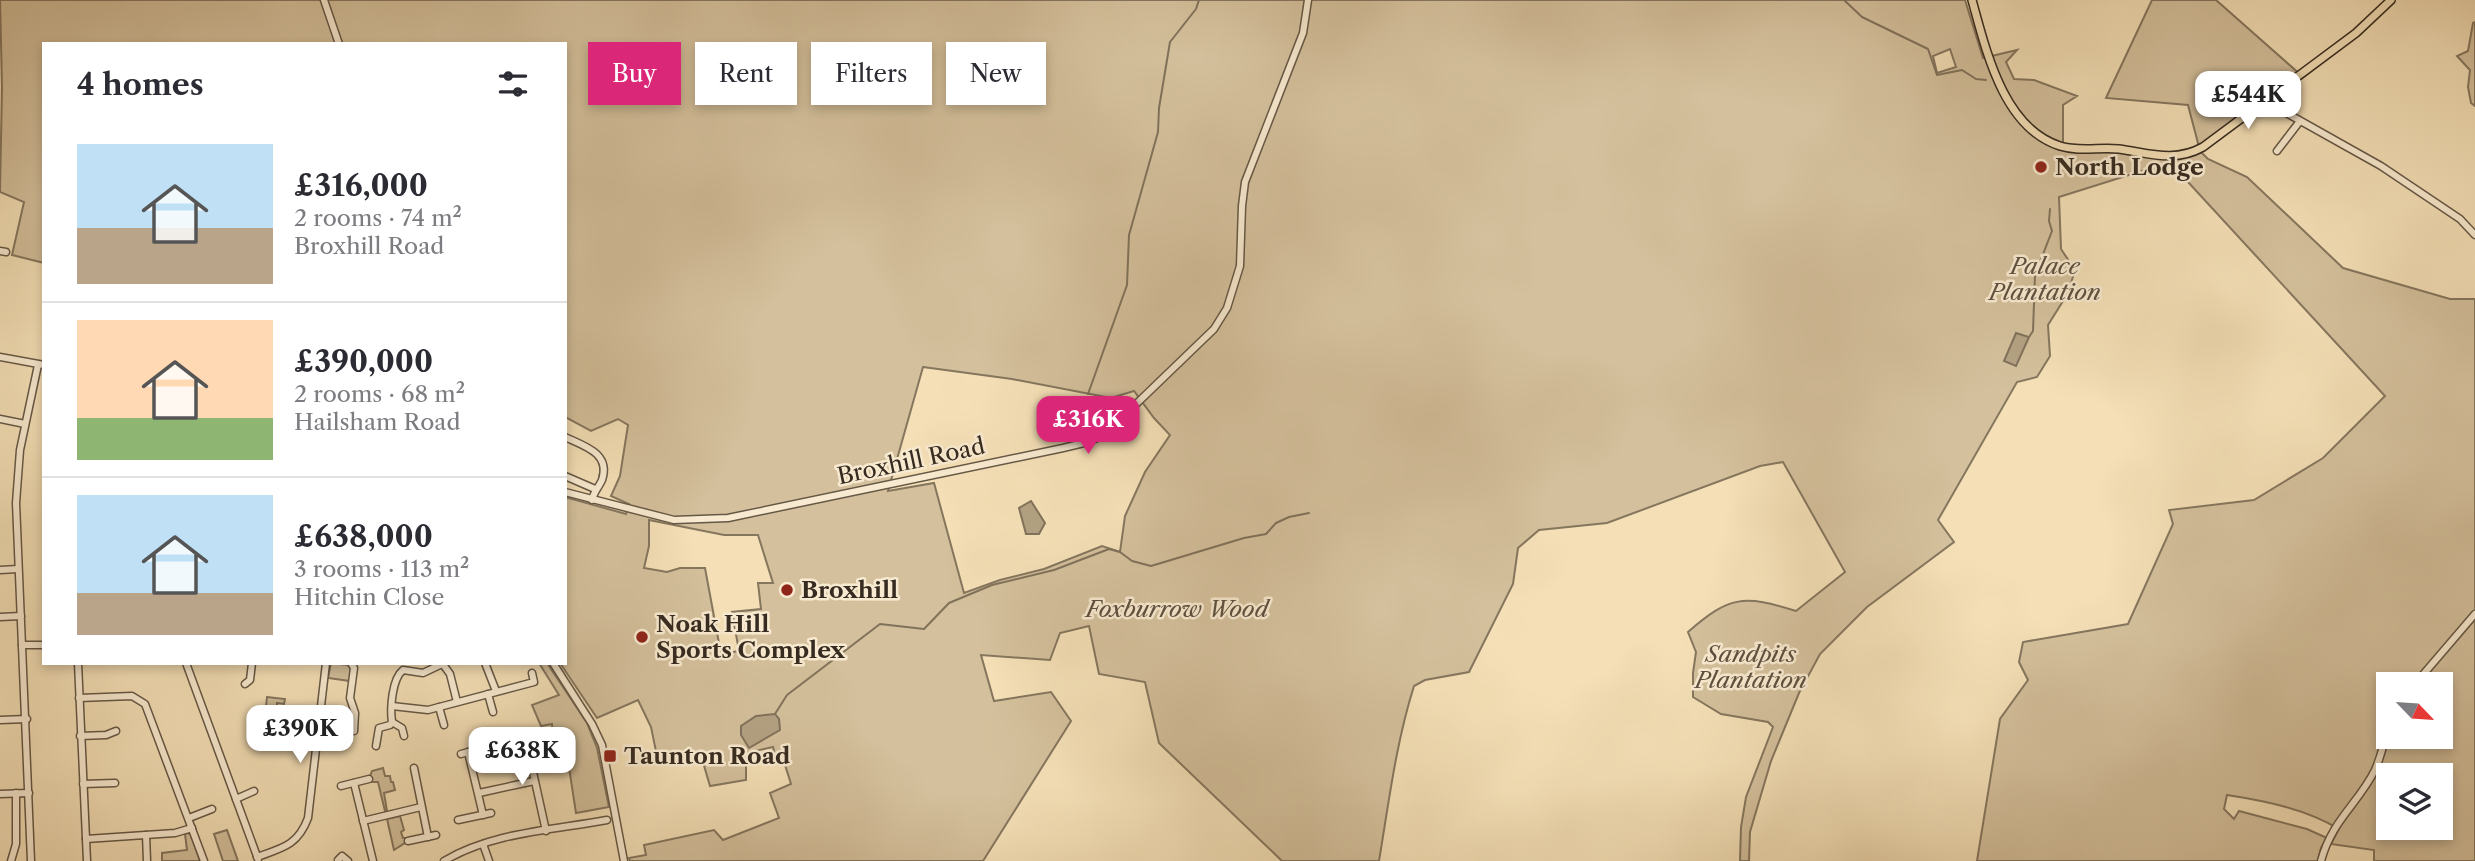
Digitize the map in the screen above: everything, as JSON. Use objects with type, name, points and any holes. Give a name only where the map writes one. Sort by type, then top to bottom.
[{"type":"main road","points":[[1972,0],[1994,72],[2006,97],[2033,130],[2048,141],[2066,148],[2116,149],[2155,156],[2185,155],[2203,147],[2356,33],[2391,0]]},
{"type":"street","points":[[324,0],[338,42]]},
{"type":"street","name":"Broxhill Road","points":[[567,493],[674,520],[728,518],[1063,448],[1104,435],[1214,329],[1227,308],[1240,267],[1245,182],[1303,33],[1308,0]]},
{"type":"street","points":[[2265,101],[2386,170],[2460,219],[2475,235]]},
{"type":"street","points":[[2277,151],[2300,121]]},
{"type":"street","points":[[0,357],[41,365],[25,424],[16,503],[31,861]]},
{"type":"street","points":[[0,419],[25,424]]},
{"type":"street","points":[[567,438],[590,448],[601,458],[603,476],[592,500]]},
{"type":"street","points":[[567,477],[595,489]]},
{"type":"street","points":[[0,570],[18,569]]},
{"type":"street","points":[[2425,672],[2475,614]]},
{"type":"street","points":[[0,617],[21,615]]},
{"type":"street","points":[[22,645],[42,645]]},
{"type":"street","points":[[78,665],[87,861]]},
{"type":"street","points":[[187,665],[258,859],[292,843],[305,824],[326,665]]},
{"type":"street","points":[[245,684],[250,680],[252,665]]},
{"type":"street","points":[[353,665],[350,698],[355,713],[354,731]]},
{"type":"street","points":[[393,722],[396,676],[401,671],[423,673],[438,665]]},
{"type":"street","points":[[443,665],[450,674],[457,702]]},
{"type":"street","points":[[485,665],[492,692],[493,712]]},
{"type":"street","points":[[554,665],[592,724],[602,745],[624,861]]},
{"type":"street","points":[[532,673],[537,691]]},
{"type":"street","points":[[393,706],[428,710],[534,682]]},
{"type":"street","points":[[79,698],[129,696],[143,701],[149,710],[204,861]]},
{"type":"street","points":[[439,707],[444,725]]},
{"type":"street","points":[[273,716],[319,722]]},
{"type":"street","points":[[0,720],[27,719]]},
{"type":"street","points":[[393,722],[402,728],[404,736]]},
{"type":"street","points":[[376,746],[379,729],[393,722]]},
{"type":"street","points":[[80,736],[106,735],[116,731]]},
{"type":"street","points":[[517,738],[529,736],[534,781],[546,831]]},
{"type":"street","points":[[2321,861],[2339,820],[2360,794],[2375,769],[2382,749]]},
{"type":"street","points":[[458,820],[487,814],[465,753],[476,750]]},
{"type":"street","points":[[413,767],[428,836]]},
{"type":"street","points":[[341,786],[369,779]]},
{"type":"street","points":[[478,793],[534,781]]},
{"type":"street","points":[[83,784],[115,783]]},
{"type":"street","points":[[354,783],[373,861]]},
{"type":"street","points":[[236,799],[254,791]]},
{"type":"street","points":[[11,861],[16,844],[16,793]]},
{"type":"street","points":[[0,794],[29,793]]},
{"type":"street","points":[[363,821],[421,807]]},
{"type":"street","points":[[189,818],[212,809]]},
{"type":"street","points":[[444,861],[483,844],[607,820]]},
{"type":"street","points":[[86,839],[176,833],[192,828]]},
{"type":"street","points":[[146,835],[147,861]]},
{"type":"street","points":[[408,841],[436,835]]},
{"type":"street","points":[[483,844],[489,861]]},
{"type":"street","points":[[338,860],[342,856],[348,861]]},
{"type":"green space","points":[[0,0],[1965,0],[1983,58],[2017,50],[2006,62],[2014,79],[2034,80],[2077,96],[2063,105],[2063,142],[2066,150],[2155,156],[2200,151],[2188,105],[2106,98],[2152,0],[2216,0],[2302,76],[2201,152],[2208,159],[2247,177],[2343,268],[2450,299],[2475,299],[2475,861],[2374,861],[2374,850],[2331,844],[2339,829],[2313,816],[2285,807],[2227,795],[2224,809],[2234,819],[2239,811],[2307,829],[2327,838],[2318,861],[1977,861],[2000,719],[2028,680],[2019,662],[2023,642],[2128,624],[2173,524],[2169,510],[2254,500],[2323,458],[2385,396],[2177,170],[2148,169],[2059,197],[2061,249],[2075,270],[2068,293],[2048,325],[2050,356],[2037,377],[2017,382],[1938,520],[1954,542],[1867,607],[1820,654],[1799,693],[1771,761],[1750,832],[1749,861],[1740,861],[1741,827],[1746,797],[1773,727],[1768,722],[1721,714],[1693,697],[1696,652],[1688,632],[1715,611],[1738,602],[1763,602],[1796,611],[1845,572],[1783,462],[1760,466],[1607,523],[1539,530],[1518,548],[1513,584],[1469,672],[1425,680],[1414,686],[1398,751],[1379,861],[1282,861],[1159,743],[1145,682],[1099,674],[1089,626],[1060,633],[1050,660],[981,655],[994,701],[1051,692],[1071,721],[983,861],[630,861],[629,858],[646,855],[644,845],[714,830],[723,840],[779,818],[770,793],[791,784],[785,765],[777,764],[773,747],[746,753],[746,780],[710,786],[700,752],[658,761],[651,727],[638,700],[597,718],[561,665],[567,665],[567,498],[626,514],[629,504],[611,496],[620,476],[628,425],[618,419],[591,431],[567,418],[567,42],[42,42],[42,262],[12,255],[24,202],[0,192]],"holes":[[[1950,49],[1956,67],[1937,73],[1933,56]],[[923,367],[1012,379],[1111,398],[1134,391],[1170,435],[1145,472],[1125,516],[1120,552],[1102,546],[1044,569],[1000,580],[964,593],[934,483],[888,491]],[[649,520],[724,535],[758,535],[773,583],[758,583],[761,609],[732,612],[739,651],[721,654],[705,568],[680,568],[667,572],[644,568],[649,546]]]},
{"type":"green space","points":[[2475,22],[2475,106],[2471,103],[2468,87],[2470,70],[2457,56],[2468,51]]},
{"type":"green space","points":[[331,665],[348,665],[351,669],[350,681],[328,678]]},
{"type":"green space","points":[[540,665],[548,665],[587,723],[597,748],[609,807],[576,813],[566,748],[553,750],[552,724],[541,726],[532,705],[559,695]]},
{"type":"green space","points":[[267,697],[285,699],[284,704],[277,703],[277,707],[272,707],[270,725],[281,731],[280,736],[263,734]]},
{"type":"green space","points":[[383,768],[385,776],[390,776],[395,790],[384,793],[387,811],[378,782],[369,779],[372,771]]},
{"type":"green space","points":[[400,816],[404,830],[401,832],[403,838],[408,841],[394,850],[387,819]]},
{"type":"green space","points":[[227,830],[238,861],[223,861],[214,834]]},
{"type":"green space","points":[[188,833],[200,861],[162,861],[162,853],[187,850],[185,834]]},
{"type":"shaded area","points":[[2016,333],[2029,337],[2016,366],[2004,361]]},
{"type":"shaded area","points":[[1031,501],[1045,523],[1039,534],[1026,534],[1019,508]]},
{"type":"shaded area","points":[[775,714],[779,719],[780,730],[749,748],[741,735],[741,726],[756,716]]},
{"type":"waterway","points":[[1088,394],[1127,285],[1129,235],[1158,132],[1159,108],[1170,42],[1196,9],[1199,0]]},
{"type":"waterway","points":[[1844,0],[1862,17],[1928,49],[1937,75],[1962,70],[1976,79],[1986,80]]},
{"type":"waterway","points":[[2029,337],[2033,331],[2035,275],[2052,231],[2050,209]]},
{"type":"waterway","points":[[775,714],[787,695],[880,624],[924,629],[949,603],[992,585],[1054,570],[1109,549],[1120,552],[1132,561],[1151,566],[1266,534],[1276,523],[1309,513]]},
{"type":"place","name":"North Lodge","points":[[2041,167]]},
{"type":"place","name":"Broxhill","points":[[787,590]]},
{"type":"place","name":"Noak Hill Sports Complex","points":[[642,637]]},
{"type":"place","name":"Taunton Road","points":[[610,756]]},
{"type":"park label","name":"Palace Plantation","points":[[2045,279]]},
{"type":"park label","name":"Foxburrow Wood","points":[[1177,609]]},
{"type":"park label","name":"Sandpits Plantation","points":[[1751,667]]}]
